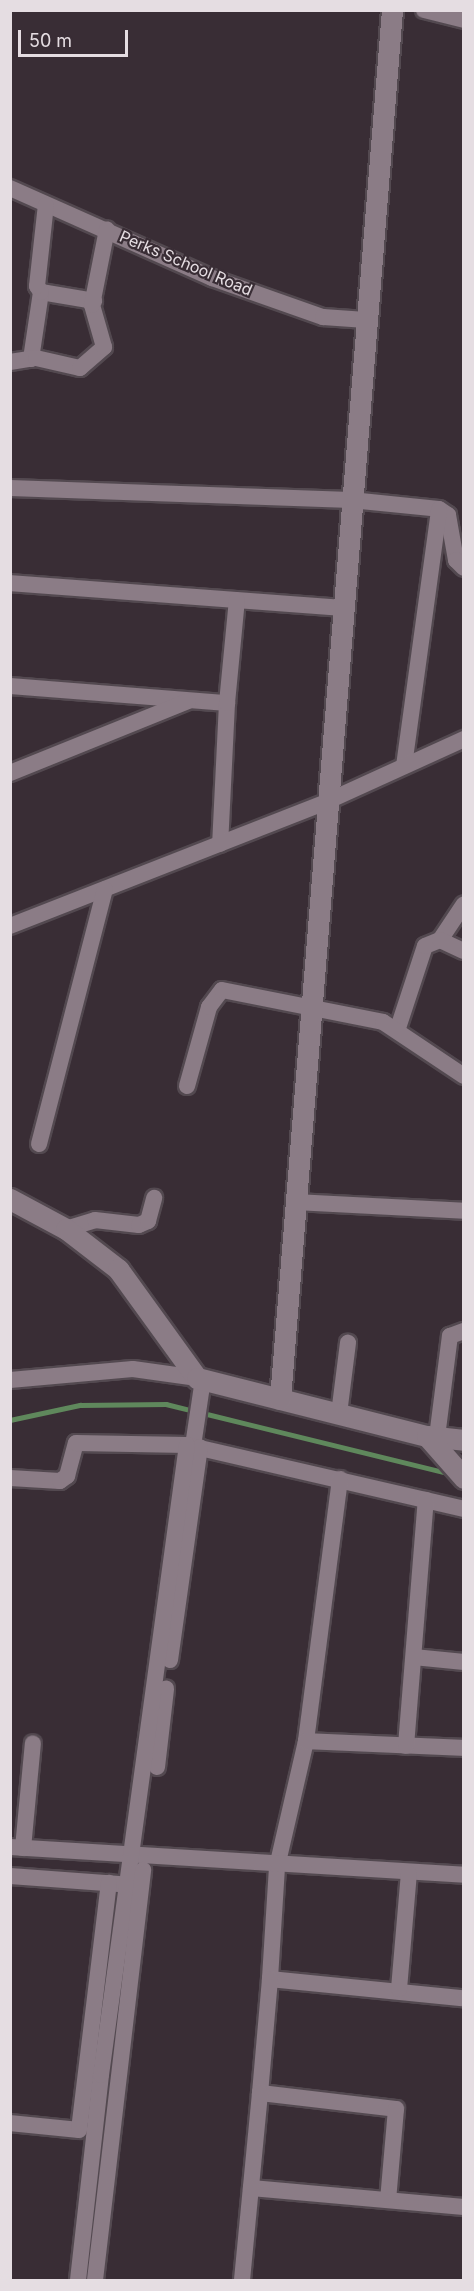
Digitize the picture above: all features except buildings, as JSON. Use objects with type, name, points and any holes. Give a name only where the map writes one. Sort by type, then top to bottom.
[{"type":"street","points":[[280,1399],[326,802],[392,10]]},
{"type":"street","points":[[424,10],[464,20]]},
{"type":"street","name":"Perks School Road","points":[[10,188],[107,229],[212,278],[312,314],[366,320]]},
{"type":"street","points":[[31,359],[41,292],[37,286],[46,205]]},
{"type":"street","points":[[10,362],[31,359],[80,368],[104,347],[94,301],[107,229]]},
{"type":"street","points":[[41,292],[94,301]]},
{"type":"street","points":[[10,488],[351,500],[439,509],[448,515],[456,561],[464,568]]},
{"type":"street","points":[[404,766],[439,509]]},
{"type":"street","points":[[10,583],[342,608]]},
{"type":"street","points":[[220,844],[227,703],[237,600]]},
{"type":"street","points":[[10,686],[227,703]]},
{"type":"street","points":[[10,773],[191,700]]},
{"type":"street","points":[[10,926],[326,802],[464,739]]},
{"type":"street","points":[[39,1144],[105,889]]},
{"type":"street","points":[[398,1028],[425,946],[440,940],[464,904]]},
{"type":"street","points":[[440,940],[464,951]]},
{"type":"street","points":[[187,1086],[209,1007],[222,990],[398,1028],[464,1076]]},
{"type":"street","points":[[66,1229],[95,1220],[140,1225],[148,1221],[154,1198]]},
{"type":"street","points":[[10,1199],[66,1229],[118,1269],[200,1378],[139,1857],[95,2280]]},
{"type":"street","points":[[295,1202],[464,1210]]},
{"type":"street","points":[[464,1331],[450,1336],[435,1442],[464,1479]]},
{"type":"street","points":[[339,1414],[348,1343]]},
{"type":"street","points":[[10,1380],[133,1369],[200,1378],[435,1442],[464,1440]]},
{"type":"street","points":[[10,1478],[60,1480],[67,1476],[76,1443],[193,1446],[464,1509]]},
{"type":"street","points":[[242,2280],[270,1979],[277,1867],[306,1742],[340,1479]]},
{"type":"street","points":[[406,1746],[426,1500]]},
{"type":"street","points":[[414,1657],[464,1662]]},
{"type":"street","points":[[306,1742],[464,1748]]},
{"type":"street","points":[[33,1743],[17,1847],[277,1867],[464,1875]]},
{"type":"street","points":[[78,2280],[101,2075],[129,1885],[139,1857]]},
{"type":"street","points":[[399,1989],[409,1873]]},
{"type":"street","points":[[10,1876],[129,1885]]},
{"type":"street","points":[[10,2123],[79,2130],[109,1883]]},
{"type":"street","points":[[270,1979],[399,1989],[462,1998]]},
{"type":"street","points":[[260,2093],[396,2109],[388,2200]]},
{"type":"street","points":[[251,2188],[464,2207]]},
{"type":"waterway","points":[[10,1420],[80,1405],[166,1404],[194,1411]]},
{"type":"waterway","points":[[203,1413],[451,1474]]}]
